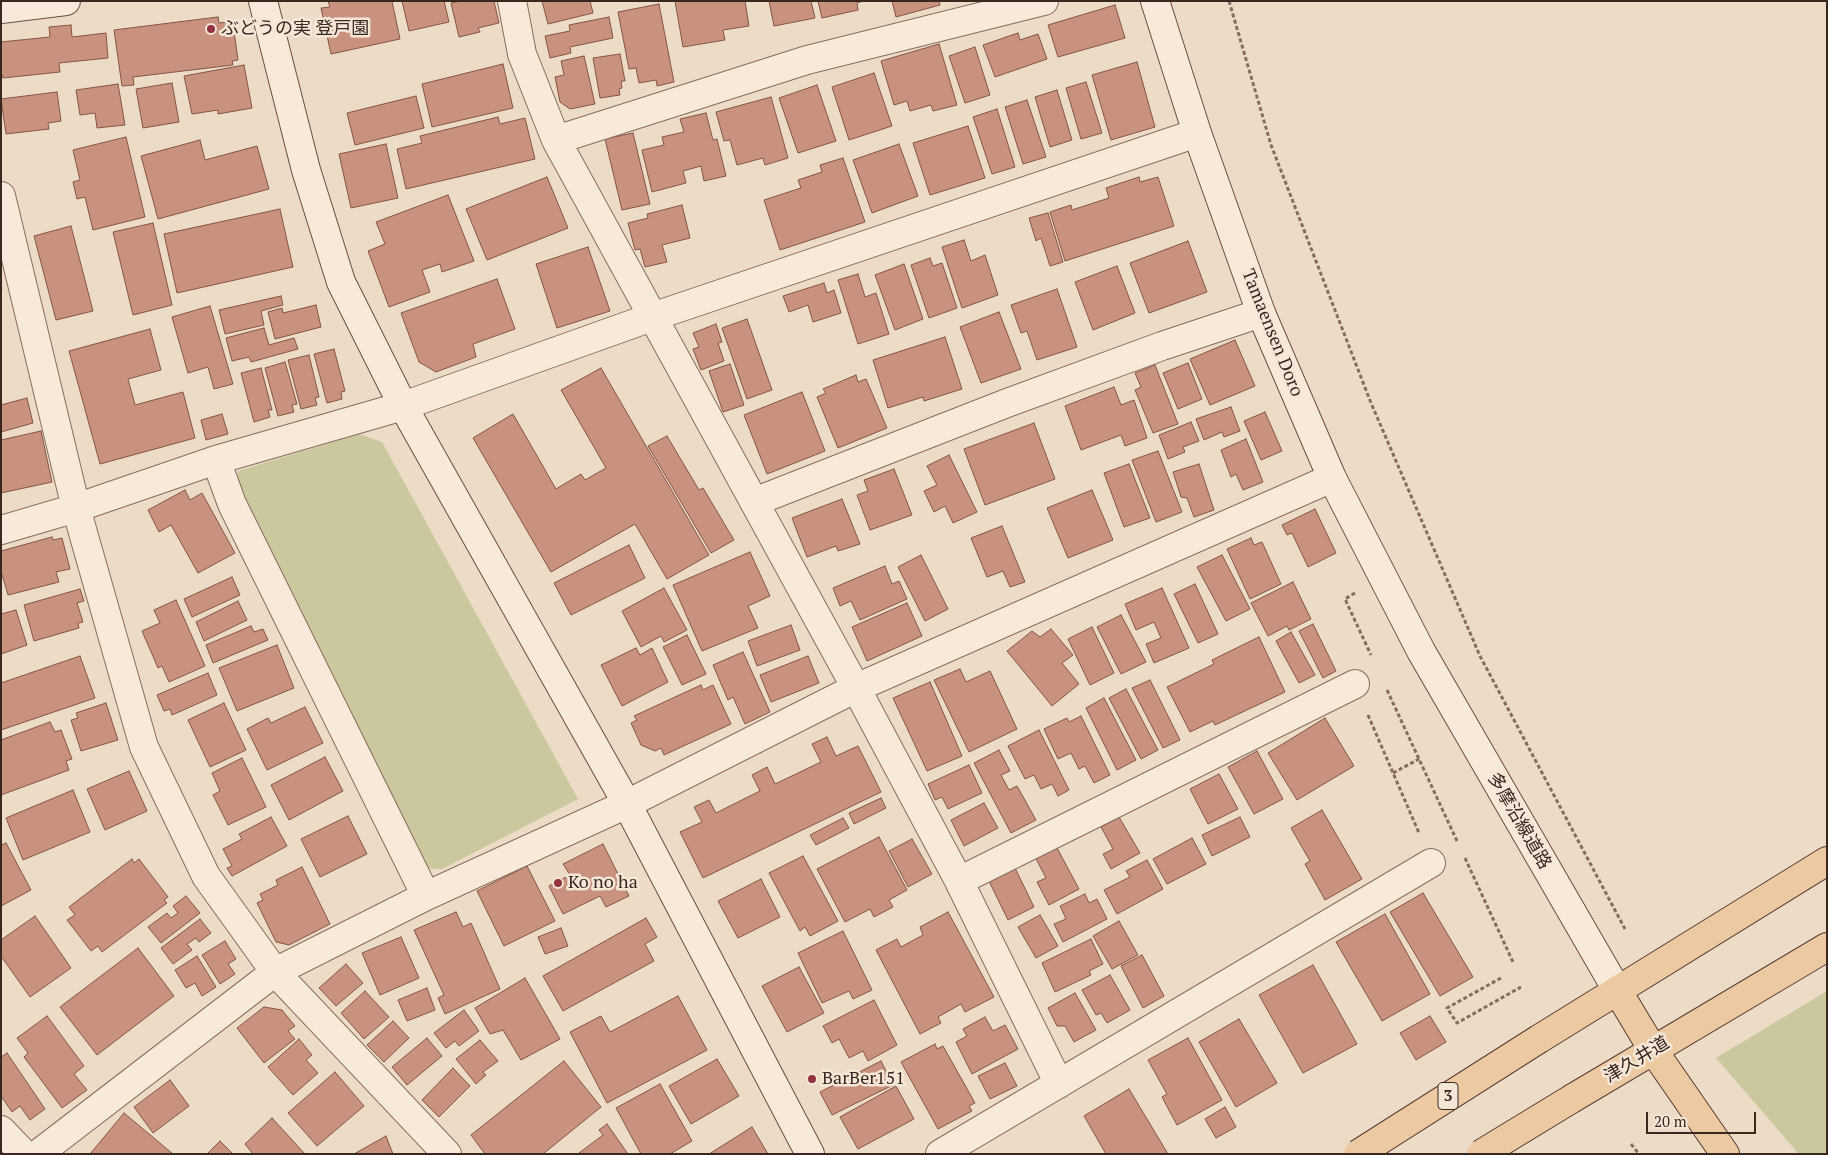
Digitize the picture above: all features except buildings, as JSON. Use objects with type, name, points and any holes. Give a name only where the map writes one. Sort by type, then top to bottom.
[{"type":"main road","name":"3","points":[[1358,1154],[1664,960],[1827,861]]},
{"type":"main road","name":"津久井道","points":[[1481,1154],[1827,947]]},
{"type":"main road","points":[[1617,990],[1653,1050],[1725,1154]]},
{"type":"street","points":[[1,9],[66,1]]},
{"type":"street","points":[[263,1],[306,170],[341,282],[403,406],[627,804],[810,1154]]},
{"type":"street","points":[[512,1],[522,54],[556,140],[856,688],[959,881],[1059,1084]]},
{"type":"street","points":[[556,140],[807,60],[1044,1]]},
{"type":"street","name":"Tamaensen Doro","points":[[1156,1],[1197,133],[1261,313],[1332,478],[1383,576]]},
{"type":"street","points":[[1,530],[76,508],[216,460],[403,406],[652,317],[1197,133]]},
{"type":"street","points":[[1,196],[76,508],[144,747],[206,876],[275,972],[448,1154]]},
{"type":"street","points":[[754,502],[1007,403],[1162,346],[1261,313]]},
{"type":"street","points":[[216,460],[232,504],[426,896]]},
{"type":"street","points":[[38,1154],[275,972],[426,896],[627,804],[856,688],[1332,478]]},
{"type":"street","name":"多摩沿線道路","points":[[1383,576],[1421,651],[1617,990]]},
{"type":"street","points":[[959,881],[1356,684]]},
{"type":"street","points":[[940,1154],[1431,863]]},
{"type":"street","points":[[1,1130],[24,1154]]},
{"type":"path","points":[[1229,1],[1271,145],[1371,403],[1480,656],[1625,929]]},
{"type":"path","points":[[1374,661],[1345,599],[1383,576]]},
{"type":"path","points":[[1356,684],[1431,863]]},
{"type":"path","points":[[1386,688],[1460,846]]},
{"type":"path","points":[[1394,773],[1419,759]]},
{"type":"path","points":[[1464,855],[1514,962]]},
{"type":"path","points":[[1501,978],[1447,1008],[1457,1023],[1520,988]]},
{"type":"path","points":[[1631,1144],[1639,1154]]},
{"type":"shaded area","points":[[359,434],[382,442],[578,799],[442,869],[426,868],[236,485],[238,471]]},
{"type":"shaded area","points":[[1827,991],[1827,1154],[1799,1154],[1716,1058]]},
{"type":"place","name":"ぶどうの実 登戸園","points":[[211,29]]},
{"type":"place","name":"Ko no ha","points":[[558,883]]},
{"type":"place","name":"BarBer151","points":[[812,1079]]}]
